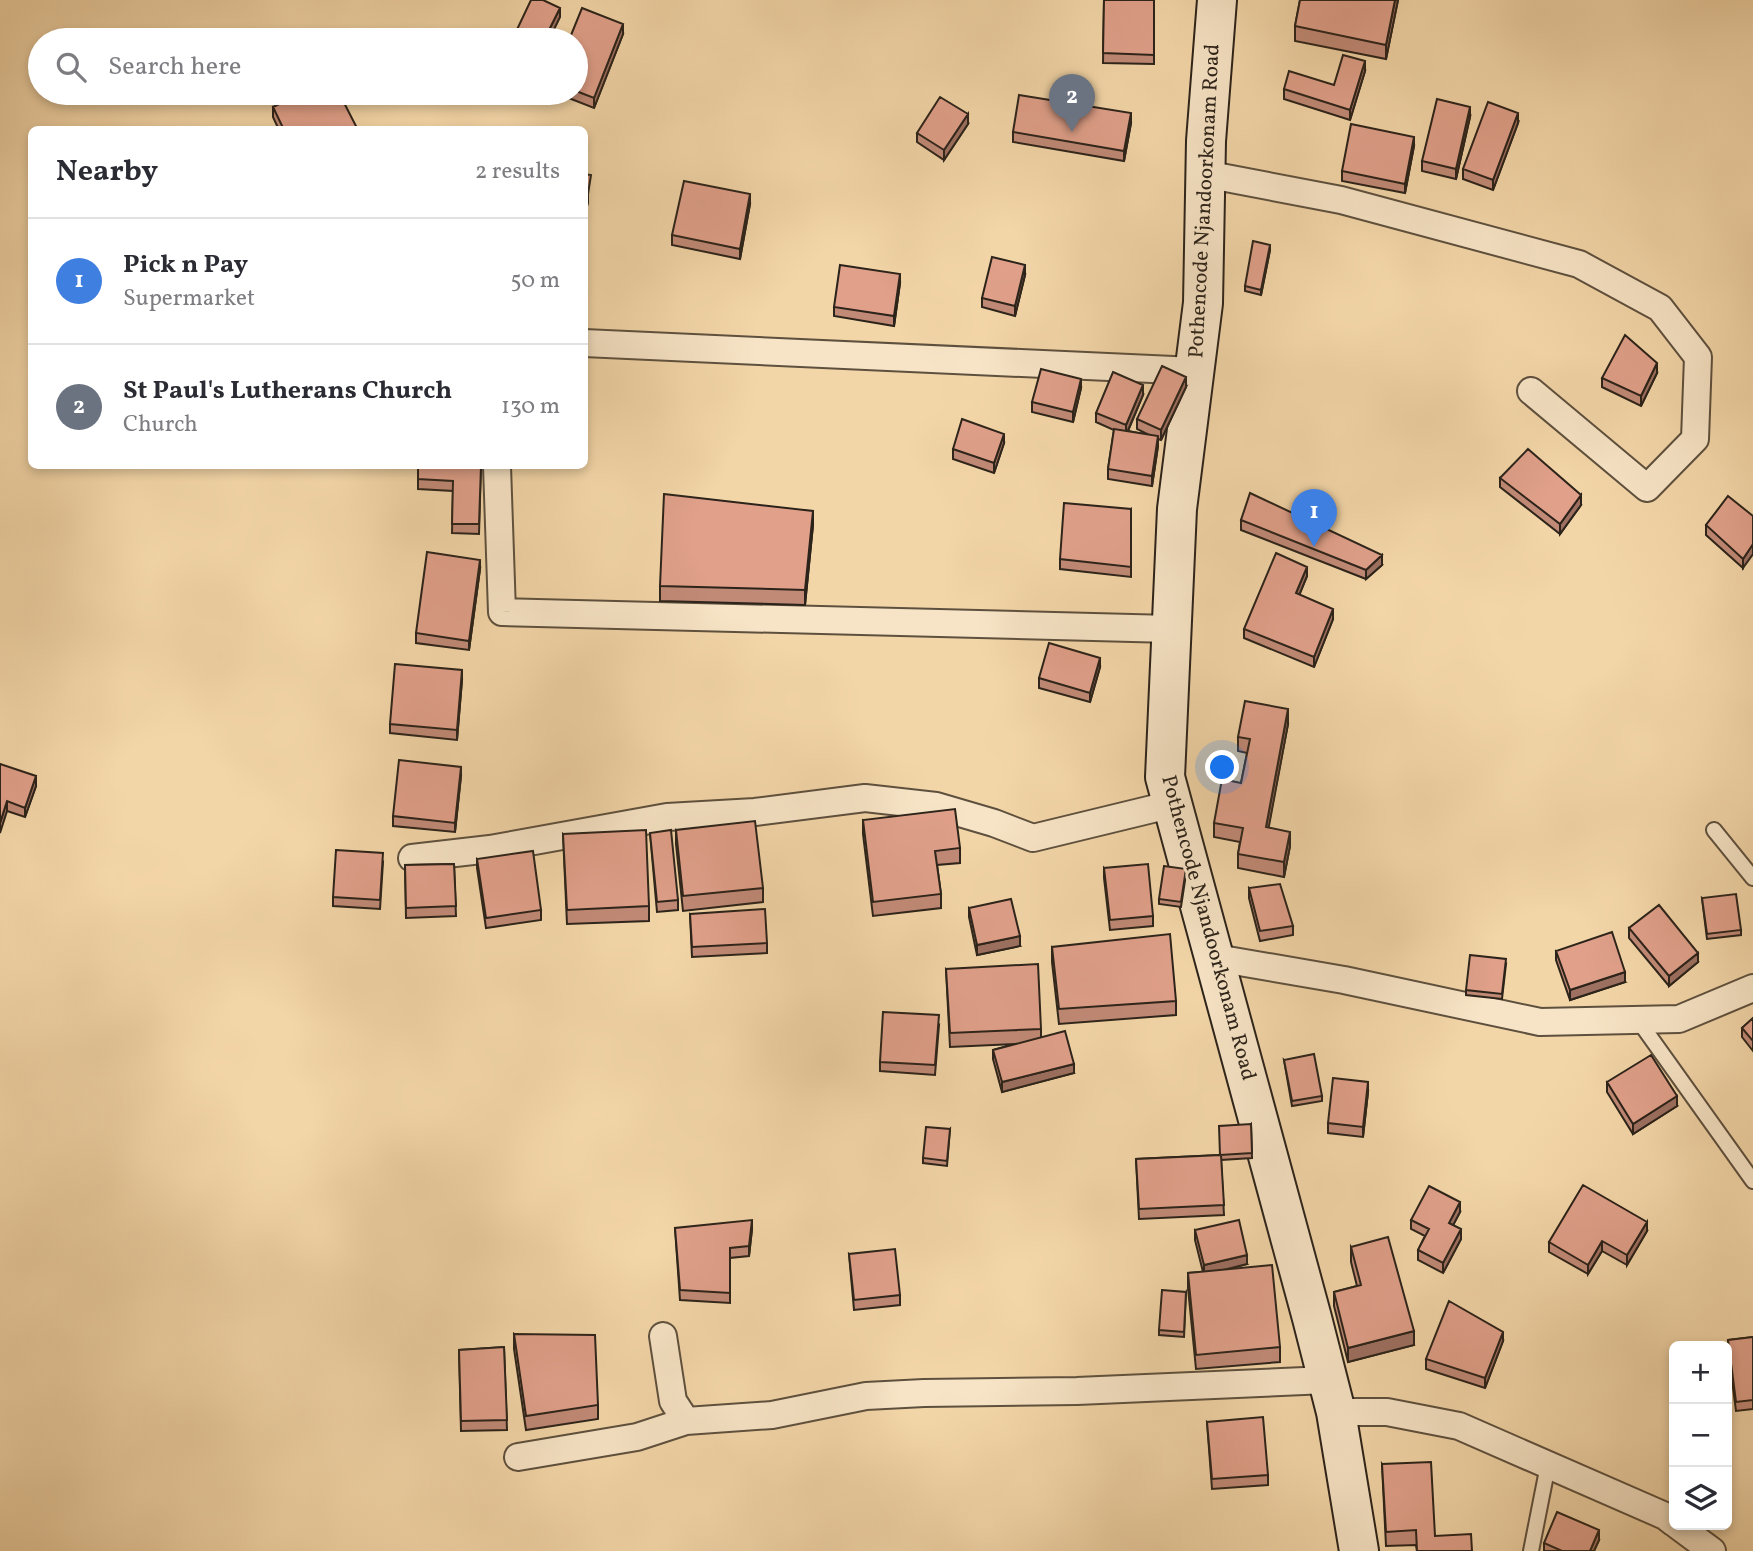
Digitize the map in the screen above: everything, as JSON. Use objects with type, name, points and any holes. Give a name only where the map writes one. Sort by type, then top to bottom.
[{"type":"main road","name":"Pothencode Njandoorkonam Road","points":[[1217,0],[1206,174],[1203,303],[1177,509],[1165,777],[1216,958],[1331,1396],[1359,1551]]},
{"type":"street","points":[[1206,174],[1342,200],[1579,264],[1660,308],[1698,357],[1695,439],[1647,488],[1531,391]]},
{"type":"street","points":[[588,343],[1195,371]]},
{"type":"street","points":[[497,469],[502,612],[1171,629]]},
{"type":"street","points":[[412,858],[490,849],[667,817],[755,813],[865,798],[936,806],[1033,838],[1173,804]]},
{"type":"street","points":[[1216,958],[1344,980],[1540,1022],[1679,1019],[1753,988]]},
{"type":"street","points":[[663,1336],[673,1401],[686,1421]]},
{"type":"street","points":[[518,1457],[638,1437],[686,1421],[772,1415],[866,1396],[1090,1391],[1331,1396],[1387,1412],[1459,1426],[1669,1519]]},
{"type":"street","points":[[1684,1530],[1712,1551]]},
{"type":"lane","points":[[1714,830],[1753,878]]},
{"type":"lane","points":[[1638,1020],[1753,1181]]},
{"type":"lane","points":[[1531,1551],[1548,1465]]},
{"type":"building","points":[[531,0],[543,0],[560,8],[550,28],[518,28]]},
{"type":"building","points":[[1104,0],[1154,0],[1154,55],[1103,53]]},
{"type":"building","points":[[1300,0],[1395,0],[1386,45],[1295,26]]},
{"type":"building","points":[[582,8],[623,24],[594,98],[588,96],[588,28],[574,28]]},
{"type":"building","points":[[1343,55],[1365,61],[1350,110],[1284,89],[1289,71],[1334,85]]},
{"type":"building","points":[[1019,95],[1131,113],[1124,151],[1013,132]]},
{"type":"building","points":[[940,97],[968,114],[944,150],[917,133]]},
{"type":"building","points":[[1437,99],[1470,107],[1456,169],[1422,161]]},
{"type":"building","points":[[1488,102],[1518,113],[1493,180],[1463,169]]},
{"type":"building","points":[[345,105],[356,126],[282,126],[273,107]]},
{"type":"building","points":[[1351,124],[1414,137],[1405,184],[1342,171]]},
{"type":"building","points":[[684,181],[750,194],[740,249],[672,235]]},
{"type":"building","points":[[1253,241],[1270,245],[1261,290],[1245,286]]},
{"type":"building","points":[[992,257],[1025,265],[1015,306],[982,298]]},
{"type":"building","points":[[840,265],[900,274],[894,316],[834,307]]},
{"type":"building","points":[[1625,335],[1657,363],[1641,396],[1602,378]]},
{"type":"building","points":[[1162,366],[1186,377],[1161,430],[1137,419]]},
{"type":"building","points":[[1041,369],[1081,379],[1073,412],[1032,402]]},
{"type":"building","points":[[1113,372],[1143,385],[1126,425],[1096,413]]},
{"type":"building","points":[[962,419],[1004,434],[994,463],[953,449]]},
{"type":"building","points":[[1114,429],[1158,436],[1152,476],[1108,469]]},
{"type":"building","points":[[1528,449],[1581,495],[1560,524],[1500,478]]},
{"type":"building","points":[[418,469],[481,469],[479,524],[452,524],[453,481],[418,479]]},
{"type":"building","points":[[1250,493],[1382,555],[1366,570],[1241,520]]},
{"type":"building","points":[[664,494],[813,511],[805,590],[660,586]]},
{"type":"building","points":[[1728,496],[1753,516],[1753,544],[1743,559],[1706,525]]},
{"type":"building","points":[[1064,503],[1131,509],[1131,567],[1060,559]]},
{"type":"building","points":[[427,552],[480,560],[469,641],[416,633]]},
{"type":"building","points":[[1276,553],[1307,567],[1296,593],[1333,609],[1314,657],[1244,629]]},
{"type":"building","points":[[1049,643],[1100,658],[1090,693],[1039,678]]},
{"type":"building","points":[[395,664],[462,670],[457,730],[390,724]]},
{"type":"building","points":[[1245,701],[1288,709],[1266,827],[1290,832],[1284,862],[1238,854],[1243,828],[1214,823],[1222,779],[1241,783],[1250,739],[1238,737]]},
{"type":"building","points":[[399,760],[461,767],[455,823],[393,816]]},
{"type":"building","points":[[0,764],[36,776],[25,808],[7,801],[0,823]]},
{"type":"building","points":[[955,809],[960,848],[935,851],[941,894],[873,902],[863,820]]},
{"type":"building","points":[[755,821],[763,888],[683,896],[676,830]]},
{"type":"building","points":[[646,830],[649,906],[567,910],[563,834]]},
{"type":"building","points":[[671,830],[678,900],[657,902],[650,833]]},
{"type":"building","points":[[336,850],[383,853],[380,900],[333,897]]},
{"type":"building","points":[[533,851],[541,910],[486,918],[477,859]]},
{"type":"building","points":[[454,864],[456,906],[406,908],[405,865]]},
{"type":"building","points":[[1148,864],[1153,916],[1110,920],[1104,868]]},
{"type":"building","points":[[1164,866],[1186,869],[1181,902],[1159,899]]},
{"type":"building","points":[[1280,884],[1293,926],[1260,931],[1249,888]]},
{"type":"building","points":[[1736,894],[1741,930],[1707,934],[1702,898]]},
{"type":"building","points":[[1011,899],[1020,936],[977,945],[969,908]]},
{"type":"building","points":[[1659,905],[1698,953],[1669,976],[1629,928]]},
{"type":"building","points":[[765,909],[767,943],[692,947],[690,914]]},
{"type":"building","points":[[1612,932],[1625,972],[1570,990],[1556,951]]},
{"type":"building","points":[[1170,934],[1176,1001],[1059,1009],[1052,947]]},
{"type":"building","points":[[1470,955],[1506,959],[1502,994],[1466,990]]},
{"type":"building","points":[[1038,964],[1041,1029],[950,1033],[946,969]]},
{"type":"building","points":[[883,1012],[939,1015],[935,1065],[880,1062]]},
{"type":"building","points":[[1753,1018],[1753,1041],[1742,1028]]},
{"type":"building","points":[[1065,1031],[1074,1064],[1002,1082],[993,1050]]},
{"type":"building","points":[[1314,1054],[1322,1096],[1292,1101],[1284,1060]]},
{"type":"building","points":[[1651,1055],[1677,1096],[1633,1124],[1607,1082]]},
{"type":"building","points":[[1333,1078],[1368,1082],[1363,1127],[1328,1123]]},
{"type":"building","points":[[1251,1124],[1252,1153],[1220,1155],[1219,1126]]},
{"type":"building","points":[[926,1127],[950,1129],[947,1161],[923,1158]]},
{"type":"building","points":[[1221,1155],[1224,1205],[1139,1209],[1136,1159]]},
{"type":"building","points":[[1583,1185],[1647,1222],[1627,1255],[1602,1241],[1588,1265],[1549,1242]]},
{"type":"building","points":[[1429,1186],[1460,1202],[1449,1223],[1461,1229],[1443,1263],[1418,1250],[1429,1229],[1411,1220]]},
{"type":"building","points":[[752,1220],[749,1246],[730,1248],[730,1293],[680,1290],[675,1228]]},
{"type":"building","points":[[1239,1220],[1247,1255],[1204,1265],[1195,1230]]},
{"type":"building","points":[[1388,1237],[1414,1331],[1348,1348],[1334,1292],[1361,1285],[1351,1247]]},
{"type":"building","points":[[895,1249],[900,1295],[854,1300],[849,1254]]},
{"type":"building","points":[[1272,1265],[1280,1347],[1196,1355],[1188,1273]]},
{"type":"building","points":[[1162,1290],[1186,1292],[1184,1332],[1159,1330]]},
{"type":"building","points":[[1449,1301],[1503,1332],[1485,1378],[1426,1359]]},
{"type":"building","points":[[514,1334],[595,1335],[598,1405],[526,1416]]},
{"type":"building","points":[[1753,1337],[1753,1400],[1736,1402],[1732,1341],[1728,1340]]},
{"type":"building","points":[[504,1347],[507,1420],[461,1421],[459,1350]]},
{"type":"building","points":[[1263,1417],[1268,1475],[1212,1479],[1207,1422]]},
{"type":"building","points":[[1431,1462],[1435,1536],[1471,1534],[1472,1551],[1417,1551],[1416,1530],[1386,1532],[1382,1464]]},
{"type":"building","points":[[1557,1512],[1599,1530],[1590,1551],[1562,1551],[1544,1543]]},
{"type":"place","name":"St Paul's Lutherans Church","points":[[1072,132]]},
{"type":"place","name":"Pick n Pay","points":[[1314,547]]}]
